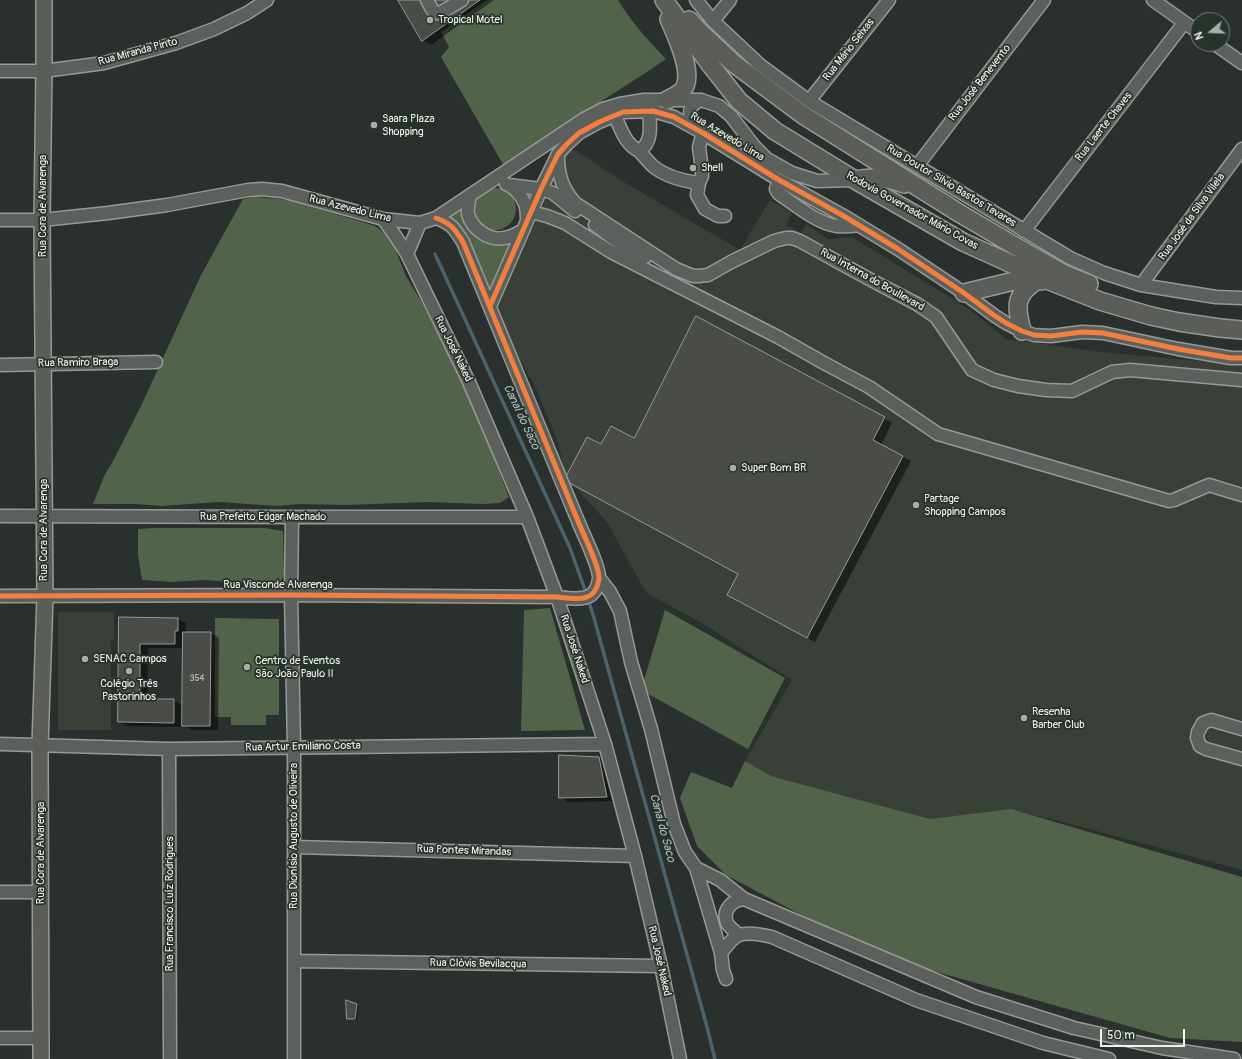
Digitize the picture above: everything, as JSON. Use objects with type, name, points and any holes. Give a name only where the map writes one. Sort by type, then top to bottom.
[{"type":"highway","points":[[661,0],[683,54],[688,80],[681,92],[667,100]]},
{"type":"highway","name":"Rodovia Governador Mário Covas","points":[[664,0],[709,63],[739,101],[775,131],[855,180],[963,242],[1041,281],[1100,301],[1151,316],[1179,322],[1242,330]]},
{"type":"highway","name":"Rodovia Governador Mário Covas","points":[[672,0],[699,31],[734,63],[797,110],[1014,246],[1064,274],[1103,291],[1160,307],[1202,315],[1242,320]]},
{"type":"highway","points":[[855,180],[876,177],[891,179],[903,184],[941,206],[960,213]]},
{"type":"highway","points":[[964,293],[1014,281],[1041,281]]},
{"type":"highway","points":[[1022,331],[1018,316],[1018,306],[1021,296],[1027,287],[1041,281]]},
{"type":"main road","name":"Rua Cora de Alvarenga","points":[[41,1059],[40,745],[44,596],[44,364],[42,220],[44,0]]},
{"type":"street","name":"Rua Miranda Pinto","points":[[0,71],[44,71],[104,63],[176,43],[214,29],[267,0]]},
{"type":"street","points":[[427,0],[437,14],[462,0]]},
{"type":"street","name":"Rua Doutor Silvio Bastos Tavares","points":[[696,0],[713,21],[760,65],[809,101],[1070,258],[1104,273],[1141,285],[1216,297],[1242,298]]},
{"type":"street","points":[[713,21],[730,0]]},
{"type":"street","name":"Rua Mário Seixas","points":[[809,101],[889,0]]},
{"type":"street","name":"Rua José Benevento","points":[[917,166],[1044,0]]},
{"type":"street","points":[[1153,0],[1190,27]]},
{"type":"street","name":"Rua Laerte Chaves","points":[[1024,231],[1184,23]]},
{"type":"street","points":[[1226,52],[1242,63]]},
{"type":"street","name":"Rua Azevedo Lima","points":[[0,220],[42,220],[108,214],[248,190],[262,189],[282,191],[383,219],[420,223],[436,218],[560,134],[603,108],[644,100],[701,100],[719,106],[741,128],[754,146],[767,159],[792,173],[817,181],[855,180]]},
{"type":"street","points":[[701,100],[694,102],[690,108],[691,117],[703,134],[699,147],[702,176],[697,195],[705,209],[718,216],[725,216]]},
{"type":"street","name":"Rua Azevedo Lima","points":[[490,306],[541,189],[558,154],[579,134],[599,122],[623,112],[653,110],[674,117],[779,180],[859,225],[964,293],[995,316],[1022,331]]},
{"type":"street","points":[[639,151],[643,148],[651,134],[649,111]]},
{"type":"street","points":[[614,116],[632,148],[639,151],[654,167],[670,177],[699,183]]},
{"type":"street","name":"Rua José da Silva Vilela","points":[[1141,285],[1242,149]]},
{"type":"street","points":[[558,154],[560,179],[570,197],[576,203],[676,269],[693,276],[708,275]]},
{"type":"street","points":[[489,182],[541,189]]},
{"type":"street","points":[[509,185],[518,194],[524,204],[527,221]]},
{"type":"street","name":"Rua Interna do Boullevard","points":[[541,189],[552,193],[622,245],[684,279],[694,282],[700,282],[708,275],[731,262],[774,241],[786,238],[800,240],[876,283],[917,304],[936,317],[972,370],[994,380],[1018,386],[1046,390],[1072,391],[1112,372],[1130,370],[1242,380]]},
{"type":"street","points":[[470,195],[468,214],[476,228],[483,233],[492,237],[503,238],[514,235],[527,221],[546,216],[565,223],[611,252],[778,337],[869,387],[938,434],[1169,501],[1209,485],[1242,495]]},
{"type":"street","points":[[436,218],[454,228],[463,242],[593,557],[599,578],[610,592],[620,611],[630,662],[651,729],[674,824],[685,852],[696,868],[721,953],[723,970],[726,979]]},
{"type":"street","name":"Rua José Naked","points":[[383,219],[407,254],[469,382],[527,517],[557,597],[605,744],[635,856],[662,966],[680,1059]]},
{"type":"street","points":[[407,254],[420,223]]},
{"type":"street","points":[[1022,331],[1034,335],[1052,336],[1082,332],[1103,333],[1178,350],[1231,358],[1242,358]]},
{"type":"street","name":"Rua Ramiro Braga","points":[[0,365],[156,362]]},
{"type":"street","name":"Rua Prefeito Edgar Machado","points":[[0,516],[527,517]]},
{"type":"street","name":"Rua Dionísio Augusto de Oliveira","points":[[292,517],[291,595],[294,748],[294,1059]]},
{"type":"street","points":[[599,578],[596,588],[590,596],[617,604]]},
{"type":"street","name":"Rua Visconde Alvarenga","points":[[0,596],[291,595],[574,598],[590,596]]},
{"type":"street","points":[[1242,728],[1211,720],[1202,723],[1197,738],[1200,746],[1206,749],[1242,759]]},
{"type":"street","name":"Rua Artur Emiliano Costa","points":[[0,744],[169,748],[294,748],[605,744]]},
{"type":"street","name":"Rua Francisco Luíz Rodrigues","points":[[169,748],[170,1059]]},
{"type":"street","name":"Rua Pontes Mirandas","points":[[294,847],[635,856]]},
{"type":"street","points":[[696,868],[720,880],[744,899],[976,997],[1074,1028],[1162,1048],[1234,1059]]},
{"type":"street","points":[[0,892],[41,892]]},
{"type":"street","points":[[739,935],[731,928],[726,918],[729,906],[739,899],[744,899]]},
{"type":"street","points":[[721,953],[728,944],[739,935],[759,934],[772,937],[916,1000],[1043,1043],[1109,1059]]},
{"type":"street","name":"Rua Clóvis Bevilacqua","points":[[294,961],[662,966]]},
{"type":"street","points":[[0,1038],[41,1038]]},
{"type":"shaded area","name":"Partage Shopping Campos","points":[[569,146],[622,181],[740,250],[770,200],[792,213],[786,225],[801,233],[806,224],[828,239],[852,237],[969,309],[1006,339],[1102,352],[1242,365],[1242,870],[1048,818],[1011,810],[930,819],[771,776],[745,761],[792,680],[700,622],[648,594],[607,522],[575,487],[563,481],[565,473],[558,443],[535,386],[494,315]]},
{"type":"shaded area","name":"SENAC Campos","points":[[58,612],[114,612],[114,641],[111,641],[111,677],[114,677],[114,688],[111,688],[111,730],[58,730]]},
{"type":"green space","points":[[487,0],[618,0],[646,38],[666,59],[544,138],[504,166],[441,57],[449,47],[441,32]]},
{"type":"green space","points":[[491,188],[499,188],[510,194],[516,205],[516,213],[510,224],[499,230],[491,230],[480,224],[474,213],[474,205],[480,194]]},
{"type":"green space","points":[[256,197],[291,201],[369,224],[377,227],[385,234],[393,244],[406,276],[424,306],[478,417],[509,497],[500,503],[483,504],[427,502],[345,505],[300,504],[277,506],[219,502],[161,506],[137,504],[93,504],[105,474],[141,406],[201,275],[243,199]]},
{"type":"green space","points":[[462,206],[463,218],[470,230],[477,237],[488,243],[513,242],[492,293],[462,227],[448,215]]},
{"type":"green space","points":[[265,528],[283,531],[284,575],[281,581],[277,584],[269,582],[252,583],[204,580],[172,582],[142,580],[138,555],[138,529]]},
{"type":"green space","points":[[550,608],[585,730],[521,731],[524,610]]},
{"type":"green space","points":[[665,610],[785,678],[748,749],[641,690]]},
{"type":"green space","name":"Centro de Eventos São João Paulo II","points":[[215,618],[279,619],[279,715],[266,715],[266,725],[231,725],[231,717],[215,717]]},
{"type":"green space","points":[[745,761],[771,776],[930,819],[1011,809],[1242,877],[1242,1042],[1170,1038],[877,955],[726,875],[697,846],[680,798],[691,772],[732,788]]},
{"type":"building","name":"Tropical Motel","points":[[398,0],[480,0],[422,41]]},
{"type":"building","name":"Super Bom BR","points":[[696,316],[885,417],[873,440],[903,456],[807,638],[727,595],[738,574],[564,480],[587,437],[601,444],[611,426],[634,438]]},
{"type":"building","name":"Colégio Três Pastorinhos","points":[[119,617],[178,618],[178,631],[175,631],[175,644],[140,644],[140,699],[174,699],[174,723],[118,722]]},
{"type":"building","points":[[183,632],[211,632],[210,726],[182,726]]},
{"type":"building","points":[[559,755],[599,757],[607,797],[559,798]]},
{"type":"building","points":[[346,1000],[357,1004],[355,1019],[347,1019]]},
{"type":"waterway","name":"Canal do Saco","points":[[435,254],[570,548],[585,590]]},
{"type":"waterway","name":"Canal do Saco","points":[[589,602],[715,1059]]},
{"type":"cycle path","points":[[490,306],[541,189],[558,154],[579,133],[599,122],[623,112],[653,111],[674,117],[703,133],[779,180],[842,215],[898,249],[964,293],[995,316],[1022,331],[1034,335],[1051,336],[1082,332],[1103,333],[1178,349],[1231,358],[1242,358]]},
{"type":"cycle path","points":[[0,596],[291,595],[557,597],[574,599],[591,595],[594,592],[599,579],[599,574],[591,550],[463,242],[452,227],[446,222],[436,218]]},
{"type":"place","name":"Tropical Motel","points":[[430,20]]},
{"type":"place","name":"Saara Plaza Shopping","points":[[374,125]]},
{"type":"place","name":"Shell","points":[[693,168]]},
{"type":"place","name":"Super Bom BR","points":[[733,468]]},
{"type":"place","name":"Partage Shopping Campos","points":[[916,505]]},
{"type":"place","name":"SENAC Campos","points":[[85,659]]},
{"type":"place","name":"Centro de Eventos São João Paulo II","points":[[247,667]]},
{"type":"place","name":"Colégio Três Pastorinhos","points":[[129,671]]},
{"type":"place","name":"Resenha Barber Club","points":[[1024,718]]}]
